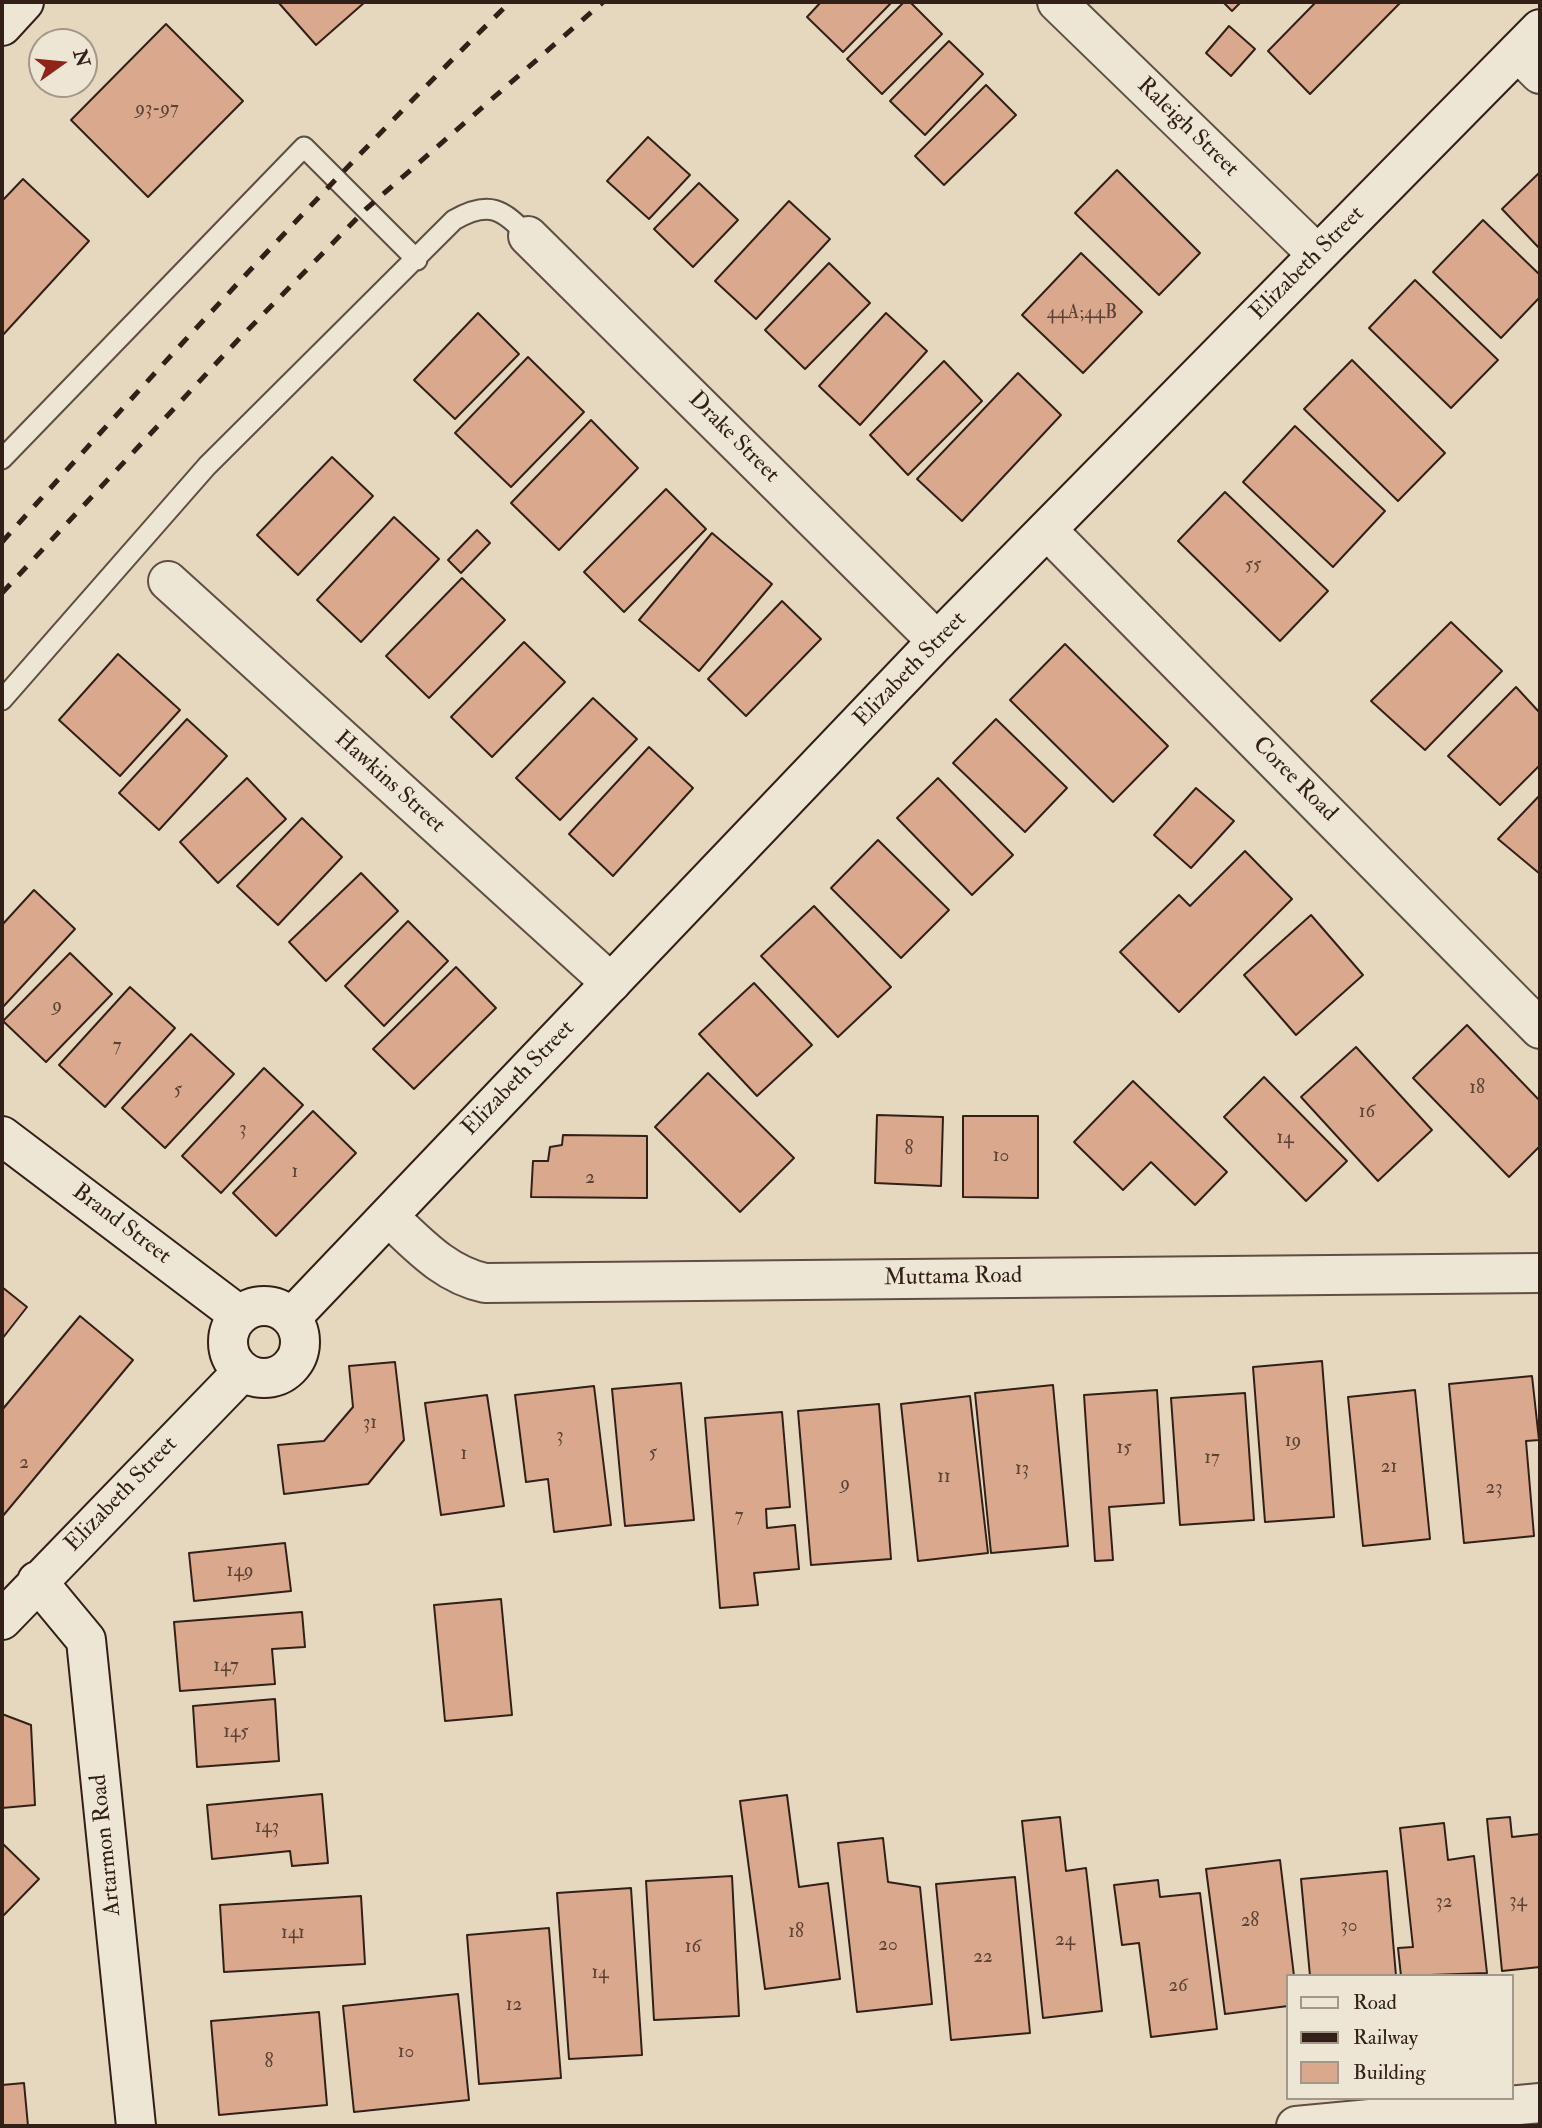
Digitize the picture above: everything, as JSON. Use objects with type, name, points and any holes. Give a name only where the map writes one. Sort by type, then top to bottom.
[{"type":"street","points":[[2,26],[24,2]]},
{"type":"street","name":"Raleigh Street","points":[[1057,2],[1317,254]]},
{"type":"street","name":"Elizabeth Street","points":[[291,1318],[937,641],[1317,254],[1533,52]]},
{"type":"street","name":"Drake Street","points":[[528,236],[937,641]]},
{"type":"street","name":"Coree Road","points":[[1047,530],[1540,1029]]},
{"type":"street","name":"Hawkins Street","points":[[168,581],[611,983]]},
{"type":"street","name":"Brand Street","points":[[2,1136],[239,1315]]},
{"type":"street","name":"Muttama Road","points":[[389,1217],[440,1264],[464,1279],[485,1283],[1540,1273]]},
{"type":"street","points":[[271,1307],[291,1318],[300,1339],[295,1362],[277,1376],[265,1378],[243,1371],[231,1355],[229,1345],[230,1334],[239,1315],[248,1310],[271,1307]]},
{"type":"street","name":"Elizabeth Street","points":[[2,1620],[243,1371]]},
{"type":"street","name":"Artarmon Road","points":[[37,1581],[86,1640],[136,2126]]},
{"type":"street","points":[[1296,2126],[1540,2103]]},
{"type":"lane","points":[[2,459],[304,147],[417,260]]},
{"type":"lane","points":[[2,700],[207,466],[417,260],[454,220],[485,208],[507,213],[528,236]]},
{"type":"building","points":[[278,2],[365,2],[316,45]]},
{"type":"building","points":[[821,2],[892,2],[843,52],[807,17]]},
{"type":"building","points":[[904,2],[910,2],[942,34],[882,94],[847,59]]},
{"type":"building","points":[[1223,2],[1241,2],[1232,11]]},
{"type":"building","points":[[1316,2],[1401,2],[1310,94],[1268,51]]},
{"type":"building","points":[[166,24],[243,101],[148,197],[71,120],[93,98],[98,98],[98,93]]},
{"type":"building","points":[[1229,26],[1255,49],[1231,76],[1206,53]]},
{"type":"building","points":[[949,41],[983,74],[925,135],[890,101]]},
{"type":"building","points":[[986,85],[1016,115],[944,185],[915,156]]},
{"type":"building","points":[[648,137],[690,175],[649,219],[607,181]]},
{"type":"building","points":[[1117,170],[1200,253],[1159,295],[1075,213]]},
{"type":"building","points":[[1540,172],[1540,249],[1502,209]]},
{"type":"building","points":[[23,179],[89,241],[2,336],[2,201]]},
{"type":"building","points":[[699,183],[738,220],[693,267],[654,229]]},
{"type":"building","points":[[789,201],[830,239],[756,319],[715,281]]},
{"type":"building","points":[[1483,220],[1540,275],[1540,297],[1501,338],[1433,272]]},
{"type":"building","points":[[1081,253],[1142,312],[1083,373],[1022,315]]},
{"type":"building","points":[[829,263],[870,303],[805,369],[765,330]]},
{"type":"building","points":[[1415,280],[1498,360],[1451,408],[1369,328]]},
{"type":"building","points":[[478,313],[519,354],[455,419],[414,380]]},
{"type":"building","points":[[886,313],[927,351],[860,425],[819,386]]},
{"type":"building","points":[[528,357],[584,412],[511,487],[455,433]]},
{"type":"building","points":[[1352,360],[1445,453],[1398,501],[1304,409]]},
{"type":"building","points":[[944,361],[982,401],[908,475],[870,435]]},
{"type":"building","points":[[1018,373],[1061,415],[962,521],[917,479]]},
{"type":"building","points":[[591,420],[638,468],[559,550],[511,503]]},
{"type":"building","points":[[1295,426],[1385,511],[1333,567],[1243,482]]},
{"type":"building","points":[[332,457],[373,496],[298,575],[257,535]]},
{"type":"building","points":[[666,489],[706,529],[624,612],[584,572]]},
{"type":"building","points":[[1225,492],[1328,591],[1280,641],[1178,541]]},
{"type":"building","points":[[394,517],[439,559],[361,642],[317,600]]},
{"type":"building","points":[[477,530],[490,543],[461,573],[448,560]]},
{"type":"building","points":[[712,533],[772,584],[699,671],[639,620]]},
{"type":"building","points":[[462,578],[505,620],[429,698],[386,656]]},
{"type":"building","points":[[782,601],[821,639],[746,716],[708,679]]},
{"type":"building","points":[[1451,622],[1502,671],[1425,750],[1371,701]]},
{"type":"building","points":[[524,642],[565,682],[492,757],[451,717]]},
{"type":"building","points":[[1065,644],[1168,746],[1113,802],[1010,700]]},
{"type":"building","points":[[118,654],[180,710],[120,776],[59,720]]},
{"type":"building","points":[[1516,687],[1540,713],[1540,765],[1500,805],[1448,756]]},
{"type":"building","points":[[593,698],[637,739],[560,820],[516,778]]},
{"type":"building","points":[[187,719],[227,756],[159,830],[119,793]]},
{"type":"building","points":[[996,719],[1067,788],[1025,832],[953,763]]},
{"type":"building","points":[[649,747],[693,788],[613,876],[569,834]]},
{"type":"building","points":[[247,778],[286,819],[218,883],[180,842]]},
{"type":"building","points":[[938,778],[1013,855],[972,895],[897,818]]},
{"type":"building","points":[[1196,788],[1234,821],[1191,868],[1154,835]]},
{"type":"building","points":[[1540,795],[1540,874],[1498,839]]},
{"type":"building","points":[[302,818],[342,857],[278,925],[237,886]]},
{"type":"building","points":[[878,840],[949,910],[901,958],[831,888]]},
{"type":"building","points":[[1245,851],[1292,899],[1179,1012],[1120,952],[1179,895],[1190,906]]},
{"type":"building","points":[[361,873],[398,911],[326,981],[289,942]]},
{"type":"building","points":[[34,890],[75,929],[2,1008],[2,925]]},
{"type":"building","points":[[814,906],[891,987],[838,1037],[761,956]]},
{"type":"building","points":[[1311,915],[1363,975],[1296,1035],[1244,975]]},
{"type":"building","points":[[408,921],[448,961],[384,1026],[345,986]]},
{"type":"building","points":[[70,953],[112,994],[46,1062],[3,1021]]},
{"type":"building","points":[[456,967],[496,1008],[414,1089],[373,1049]]},
{"type":"building","points":[[754,983],[812,1045],[757,1096],[699,1034]]},
{"type":"building","points":[[130,987],[175,1028],[105,1107],[59,1065]]},
{"type":"building","points":[[1467,1025],[1540,1101],[1540,1146],[1509,1177],[1413,1078]]},
{"type":"building","points":[[191,1034],[234,1074],[165,1148],[122,1108]]},
{"type":"building","points":[[1356,1047],[1432,1130],[1378,1181],[1301,1097]]},
{"type":"building","points":[[264,1068],[303,1105],[221,1193],[182,1156]]},
{"type":"building","points":[[708,1073],[794,1158],[740,1212],[655,1127]]},
{"type":"building","points":[[1264,1077],[1347,1161],[1306,1201],[1224,1117]]},
{"type":"building","points":[[1133,1081],[1227,1172],[1195,1205],[1151,1162],[1123,1190],[1074,1142]]},
{"type":"building","points":[[313,1111],[356,1153],[276,1236],[233,1193]]},
{"type":"building","points":[[877,1115],[943,1117],[941,1186],[875,1183]]},
{"type":"building","points":[[963,1116],[1038,1116],[1038,1198],[963,1197]]},
{"type":"building","points":[[563,1135],[647,1136],[647,1198],[531,1197],[533,1161],[548,1161],[550,1147],[562,1145]]},
{"type":"building","points":[[2,1287],[27,1307],[2,1339]]},
{"type":"building","points":[[80,1316],[133,1360],[2,1517],[2,1410]]},
{"type":"building","points":[[1322,1361],[1334,1517],[1265,1522],[1253,1367]]},
{"type":"building","points":[[395,1362],[404,1440],[368,1484],[284,1494],[278,1445],[324,1441],[353,1407],[349,1366]]},
{"type":"building","points":[[1532,1376],[1539,1440],[1526,1441],[1534,1536],[1464,1543],[1449,1384]]},
{"type":"building","points":[[681,1383],[694,1520],[625,1526],[612,1389]]},
{"type":"building","points":[[1053,1385],[1068,1546],[991,1553],[975,1393]]},
{"type":"building","points":[[594,1386],[611,1525],[554,1532],[548,1479],[526,1482],[515,1395]]},
{"type":"building","points":[[1157,1390],[1164,1503],[1109,1507],[1113,1560],[1095,1561],[1084,1395]]},
{"type":"building","points":[[1415,1390],[1430,1539],[1363,1546],[1348,1397]]},
{"type":"building","points":[[1245,1393],[1254,1520],[1180,1525],[1171,1398]]},
{"type":"building","points":[[487,1395],[504,1506],[441,1515],[425,1403]]},
{"type":"building","points":[[970,1396],[988,1553],[918,1561],[901,1404]]},
{"type":"building","points":[[879,1404],[891,1559],[811,1565],[798,1411]]},
{"type":"building","points":[[782,1412],[790,1507],[766,1509],[767,1528],[795,1525],[799,1569],[754,1573],[758,1605],[720,1608],[705,1418]]},
{"type":"building","points":[[285,1543],[291,1591],[194,1601],[189,1553]]},
{"type":"building","points":[[501,1599],[512,1715],[445,1721],[434,1605]]},
{"type":"building","points":[[302,1612],[305,1647],[272,1649],[275,1684],[180,1691],[174,1622]]},
{"type":"building","points":[[275,1699],[279,1761],[197,1767],[193,1706]]},
{"type":"building","points":[[2,1714],[31,1725],[35,1805],[2,1808]]},
{"type":"building","points":[[322,1794],[328,1863],[292,1866],[290,1851],[212,1859],[207,1805]]},
{"type":"building","points":[[787,1795],[799,1887],[828,1883],[840,1979],[765,1989],[740,1801]]},
{"type":"building","points":[[1060,1817],[1066,1871],[1086,1868],[1102,2011],[1043,2018],[1022,1821]]},
{"type":"building","points":[[1510,1817],[1512,1837],[1540,1834],[1540,1967],[1502,1971],[1487,1819]]},
{"type":"building","points":[[1444,1823],[1448,1860],[1474,1856],[1487,1973],[1401,1974],[1398,1948],[1413,1947],[1400,1828]]},
{"type":"building","points":[[883,1838],[888,1882],[920,1887],[932,2004],[857,2012],[838,1843]]},
{"type":"building","points":[[2,1843],[39,1879],[2,1917]]},
{"type":"building","points":[[1280,1860],[1294,1974],[1286,1974],[1286,2006],[1225,2014],[1206,1869]]},
{"type":"building","points":[[1387,1871],[1396,1974],[1310,1974],[1301,1879]]},
{"type":"building","points":[[732,1876],[739,2016],[654,2020],[646,1881]]},
{"type":"building","points":[[1015,1877],[1030,2033],[951,2040],[936,1884]]},
{"type":"building","points":[[1158,1880],[1160,1897],[1200,1893],[1217,2029],[1151,2037],[1139,1943],[1122,1945],[1114,1885]]},
{"type":"building","points":[[631,1888],[642,2055],[569,2059],[557,1893]]},
{"type":"building","points":[[361,1896],[365,1964],[224,1972],[220,1905]]},
{"type":"building","points":[[549,1928],[561,2078],[479,2084],[467,1935]]},
{"type":"building","points":[[458,1994],[469,2100],[354,2112],[343,2006]]},
{"type":"building","points":[[319,2012],[327,2105],[219,2115],[211,2021]]},
{"type":"building","points":[[24,2083],[28,2126],[2,2126],[2,2085]]},
{"type":"railway","points":[[2,542],[252,268],[510,2]]},
{"type":"railway","points":[[2,593],[237,341],[366,209],[603,2]]}]
